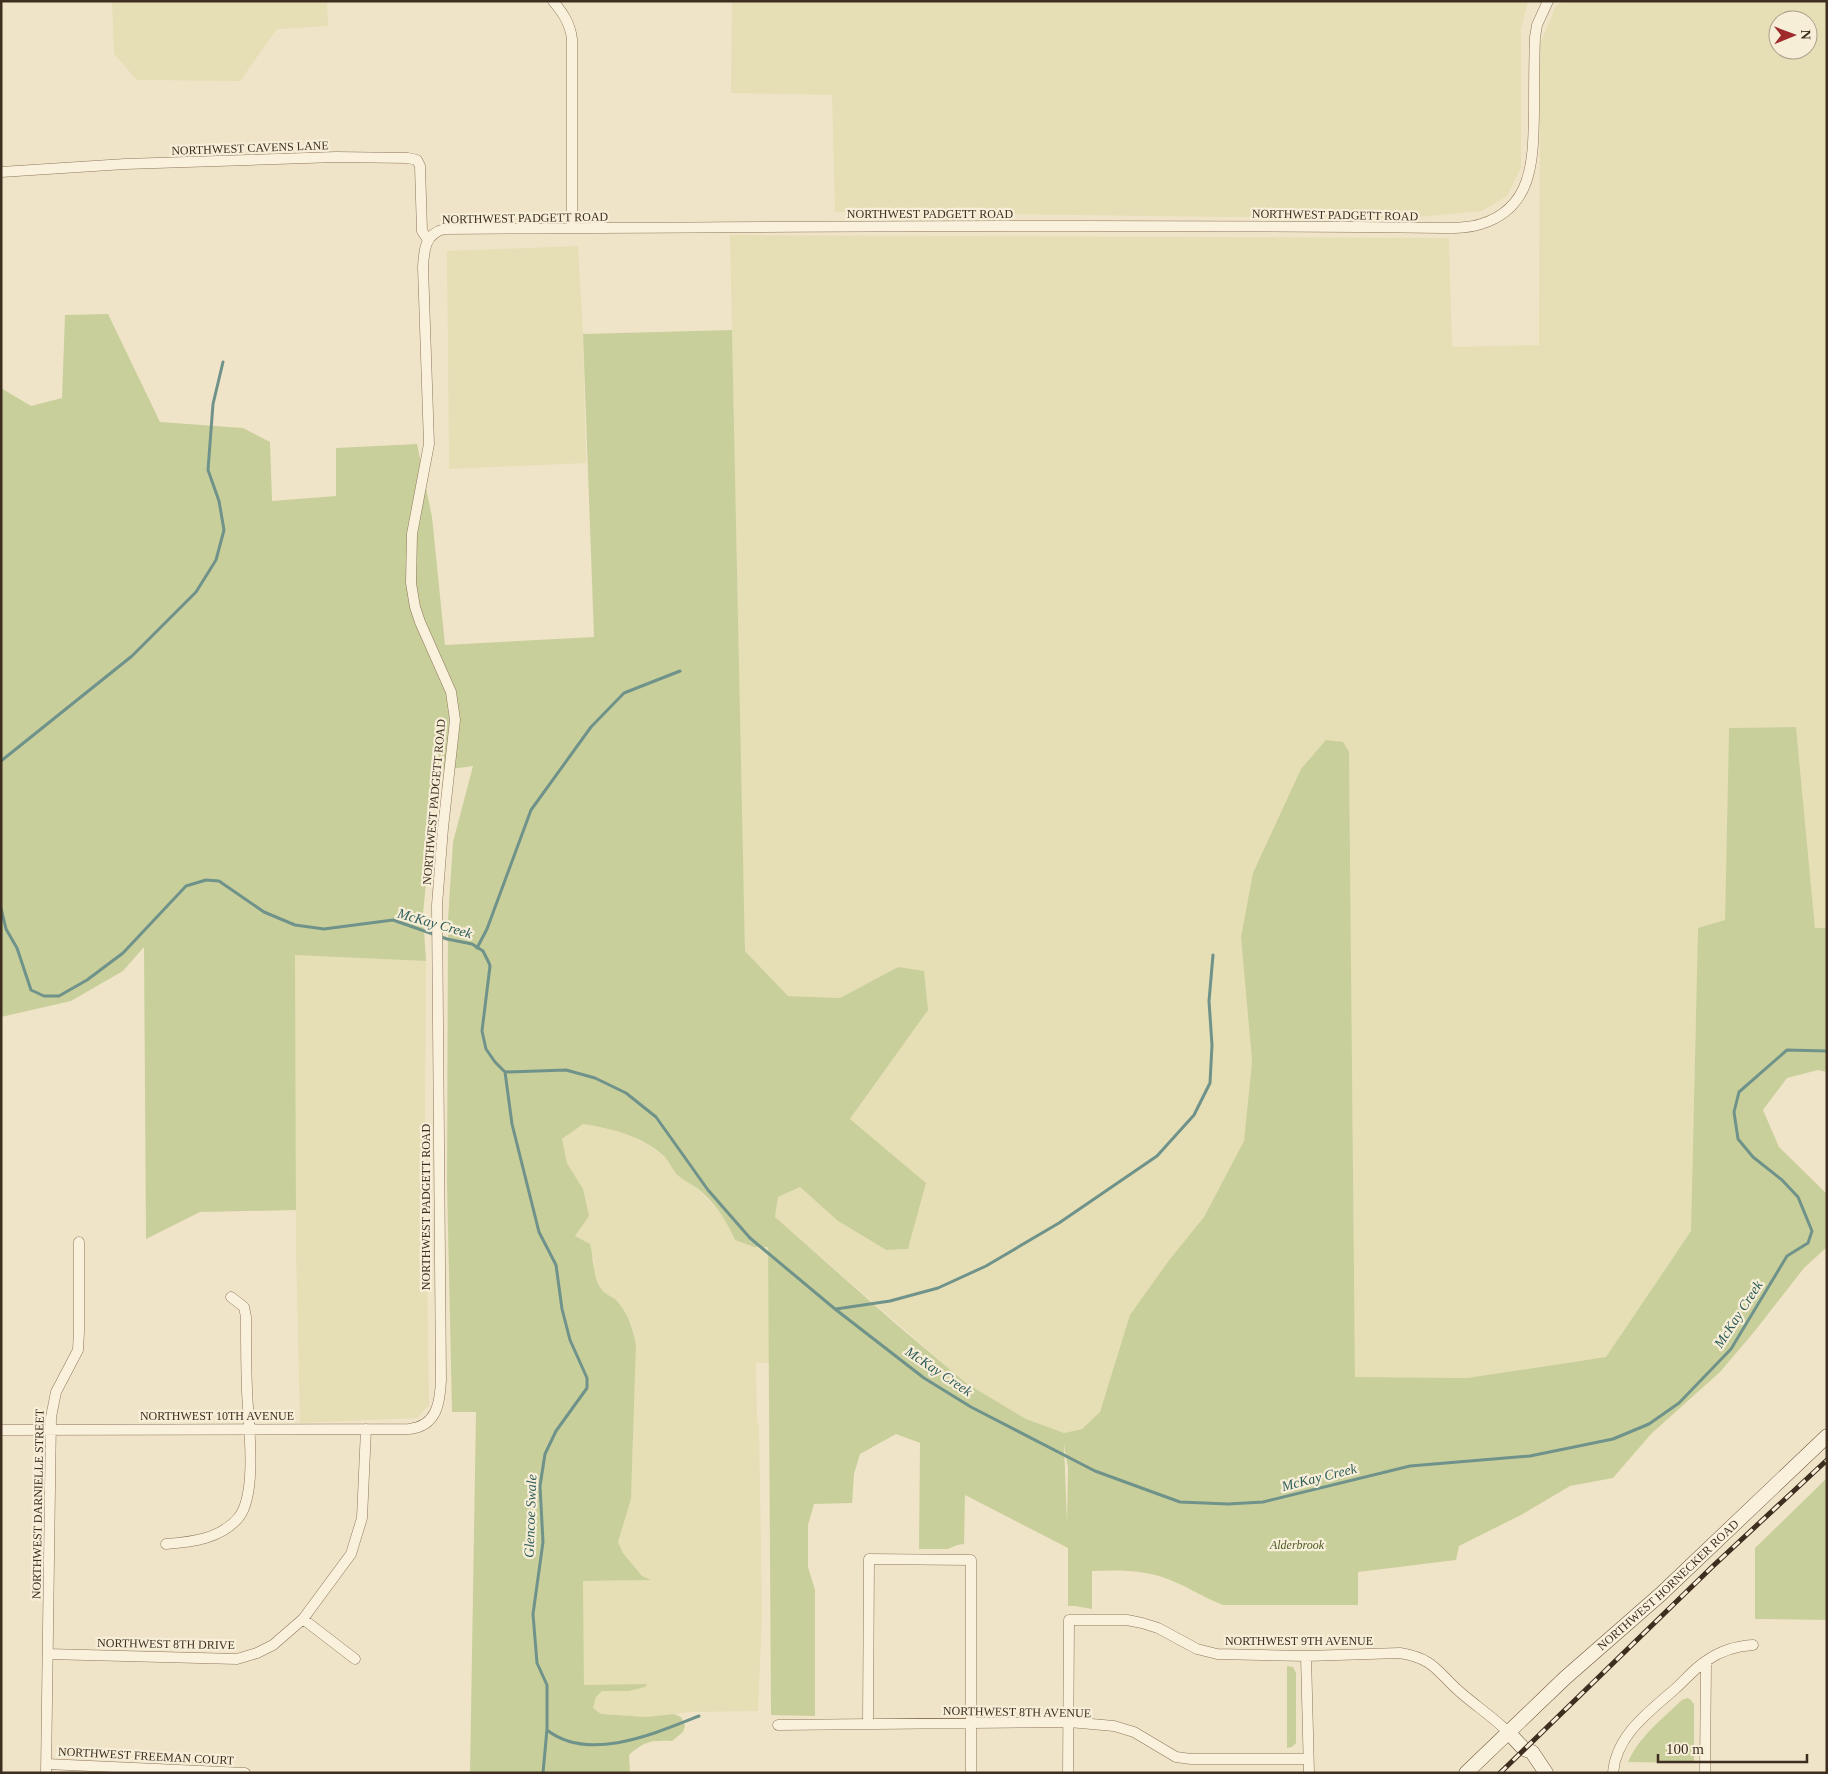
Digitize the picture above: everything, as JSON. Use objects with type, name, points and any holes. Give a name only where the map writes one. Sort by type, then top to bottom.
[{"type":"street","points":[[553,1],[564,14],[571,30],[572,39],[572,228]]},
{"type":"street","name":"NORTHWEST PADGETT ROAD","points":[[430,1419],[439,1402],[441,1380],[437,905],[455,720],[454,708],[446,678],[415,608],[410,570],[414,518],[429,444],[423,267],[428,240],[437,231],[444,229],[1184,226],[1443,228],[1476,226],[1491,220],[1511,206],[1522,192],[1529,177],[1533,154],[1535,37],[1548,1]]},
{"type":"street","name":"NORTHWEST CAVENS LANE","points":[[1,172],[125,164],[336,157],[408,158],[416,160],[420,166],[422,230],[428,240]]},
{"type":"street","name":"NORTHWEST DARNIELLE STREET","points":[[46,1768],[51,1430],[54,1399],[78,1350],[80,1331],[79,1242]]},
{"type":"street","points":[[166,1544],[210,1538],[226,1530],[240,1517],[247,1500],[250,1429],[247,1389],[246,1317],[244,1308],[231,1297]]},
{"type":"street","name":"NORTHWEST 10TH AVENUE","points":[[1,1430],[415,1428],[430,1419]]},
{"type":"street","name":"NORTHWEST 8TH DRIVE","points":[[48,1654],[237,1659],[257,1653],[273,1645],[303,1619],[352,1554],[362,1518],[366,1429]]},
{"type":"street","name":"NORTHWEST HORNECKER ROAD","points":[[1466,1773],[1565,1678],[1661,1594],[1827,1436]]},
{"type":"street","points":[[868,1724],[869,1559],[971,1560],[971,1773]]},
{"type":"street","points":[[303,1619],[355,1659]]},
{"type":"street","name":"NORTHWEST 9TH AVENUE","points":[[1068,1722],[1069,1620],[1127,1620],[1158,1628],[1197,1649],[1217,1654],[1306,1656],[1400,1653],[1413,1655],[1439,1669],[1459,1691],[1508,1732]]},
{"type":"street","points":[[1612,1773],[1615,1760],[1627,1734],[1636,1723],[1706,1660],[1732,1648],[1752,1645]]},
{"type":"street","points":[[1306,1656],[1308,1773]]},
{"type":"street","points":[[1705,1773],[1706,1660]]},
{"type":"street","points":[[1068,1722],[1068,1773]]},
{"type":"street","name":"NORTHWEST 8TH AVENUE","points":[[778,1725],[1068,1722],[1114,1726],[1134,1732],[1176,1757],[1191,1759],[1308,1759]]},
{"type":"street","points":[[1508,1732],[1524,1749],[1532,1752],[1546,1773]]},
{"type":"street","points":[[1524,1749],[1526,1757],[1537,1773]]},
{"type":"street","name":"NORTHWEST FREEMAN COURT","points":[[46,1768],[245,1773]]},
{"type":"shaded area","points":[[112,1],[327,1],[328,26],[277,29],[240,81],[137,80],[114,54]]},
{"type":"shaded area","points":[[732,1],[1528,1],[1521,29],[1521,167],[1507,196],[1482,211],[1396,219],[835,212],[832,95],[731,93]]},
{"type":"shaded area","points":[[1563,1],[1827,1],[1827,928],[1815,929],[1796,727],[1729,728],[1725,920],[1698,928],[1691,1231],[1606,1357],[1467,1378],[1355,1377],[1349,752],[1241,937],[1252,1061],[1244,1141],[1204,1217],[1170,1259],[1105,1396],[1100,1412],[1082,1429],[1064,1433],[1026,1419],[966,1383],[775,1217],[778,1197],[800,1187],[838,1221],[885,1250],[908,1249],[926,1183],[850,1120],[928,1009],[898,967],[840,998],[788,996],[745,951],[730,235],[1449,238],[1452,347],[1539,345],[1540,44],[1556,6]]},
{"type":"shaded area","points":[[578,246],[583,334],[586,463],[449,469],[447,251]]},
{"type":"shaded area","points":[[295,954],[426,961],[425,1136],[429,1405],[417,1418],[300,1423],[296,1251]]},
{"type":"shaded area","points":[[583,1123],[606,1127],[629,1135],[648,1145],[665,1157],[679,1176],[698,1189],[713,1205],[728,1223],[735,1240],[754,1247],[768,1246],[769,1363],[756,1363],[757,1423],[759,1423],[762,1616],[758,1711],[691,1712],[646,1717],[600,1714],[593,1708],[596,1697],[602,1691],[629,1691],[584,1685],[583,1581],[649,1580],[642,1576],[623,1553],[618,1542],[631,1498],[636,1345],[633,1328],[625,1311],[614,1299],[602,1291],[593,1270],[594,1259],[575,1237],[583,1189],[567,1163],[562,1139]]},
{"type":"green space","name":"Alderbrook","points":[[108,314],[160,422],[243,428],[270,442],[272,501],[336,496],[336,448],[417,444],[432,517],[445,645],[594,637],[583,334],[732,330],[745,951],[788,996],[840,998],[898,967],[924,971],[928,1010],[850,1119],[926,1183],[908,1249],[886,1250],[838,1221],[800,1187],[778,1197],[775,1217],[966,1383],[1026,1419],[1064,1433],[1082,1429],[1100,1412],[1130,1315],[1170,1259],[1204,1217],[1244,1141],[1252,1061],[1241,937],[1253,873],[1301,769],[1326,740],[1343,742],[1349,752],[1355,1377],[1467,1378],[1606,1357],[1691,1231],[1698,928],[1725,920],[1729,728],[1796,727],[1815,928],[1827,928],[1827,1072],[1818,1070],[1787,1078],[1763,1110],[1779,1147],[1827,1194],[1827,1247],[1804,1268],[1720,1372],[1651,1434],[1613,1478],[1570,1486],[1521,1515],[1459,1546],[1456,1560],[1358,1572],[1358,1605],[1223,1605],[1162,1577],[1137,1572],[1092,1571],[1092,1609],[1068,1606],[1068,1548],[965,1495],[964,1544],[948,1549],[919,1549],[920,1443],[896,1434],[860,1454],[854,1474],[852,1503],[814,1504],[808,1525],[808,1567],[815,1590],[815,1716],[771,1715],[768,1247],[754,1247],[735,1240],[724,1219],[709,1199],[678,1175],[664,1156],[646,1143],[626,1134],[583,1124],[562,1139],[567,1163],[583,1189],[589,1216],[575,1236],[590,1244],[596,1279],[603,1291],[615,1299],[627,1315],[636,1345],[631,1499],[618,1542],[623,1553],[642,1576],[651,1580],[583,1581],[584,1685],[647,1684],[645,1687],[629,1691],[602,1691],[596,1697],[593,1708],[601,1714],[646,1717],[674,1714],[681,1717],[685,1726],[683,1732],[672,1741],[649,1742],[634,1750],[629,1755],[630,1773],[470,1773],[476,1412],[452,1412],[447,1184],[448,919],[453,842],[473,766],[437,771],[423,914],[426,961],[295,955],[296,1210],[200,1212],[146,1239],[144,947],[123,971],[71,1001],[1,1017],[1,388],[31,406],[62,398],[65,315]],"holes":[[[1064,1444],[1068,1468],[1067,1523]]]},
{"type":"green space","points":[[1827,1478],[1827,1620],[1755,1619],[1755,1548]]},
{"type":"green space","points":[[1287,1666],[1293,1667],[1296,1673],[1296,1743],[1292,1747],[1287,1748]]},
{"type":"green space","points":[[1687,1698],[1694,1704],[1694,1763],[1628,1762],[1638,1744],[1682,1700]]},
{"type":"waterway","points":[[1,761],[132,656],[196,592],[216,560],[224,530],[219,501],[208,470],[213,404],[223,362]]},
{"type":"waterway","points":[[477,948],[487,929],[531,810],[591,727],[624,693],[680,671]]},
{"type":"waterway","name":"McKay Creek","points":[[1,908],[6,929],[17,948],[31,990],[44,996],[59,996],[87,980],[123,953],[186,886],[206,880],[219,881],[264,912],[295,925],[324,929],[393,920],[447,939],[472,944],[483,951],[490,966],[482,1031],[486,1049],[505,1072],[566,1070],[595,1078],[626,1093],[656,1117],[708,1190],[750,1238],[835,1309],[924,1378],[971,1407],[1095,1471],[1180,1502],[1228,1504],[1263,1502],[1410,1466],[1530,1456],[1613,1439],[1649,1424],[1679,1403],[1731,1349],[1787,1256],[1808,1243],[1812,1231],[1798,1197],[1782,1180],[1753,1157],[1738,1139],[1734,1112],[1739,1092],[1787,1050],[1827,1051]]},
{"type":"waterway","points":[[836,1309],[890,1301],[938,1288],[986,1266],[1059,1223],[1157,1156],[1194,1115],[1210,1083],[1212,1045],[1209,1001],[1213,955]]},
{"type":"waterway","name":"Glencoe Swale","points":[[505,1072],[512,1124],[539,1232],[556,1265],[562,1309],[570,1340],[587,1378],[587,1388],[556,1431],[545,1454],[540,1486],[543,1542],[533,1614],[537,1663],[547,1685],[547,1729],[543,1773]]},
{"type":"waterway","points":[[547,1730],[564,1740],[582,1744],[602,1745],[643,1737],[699,1716]]},
{"type":"railway","points":[[1500,1773],[1712,1567],[1827,1460]]}]
